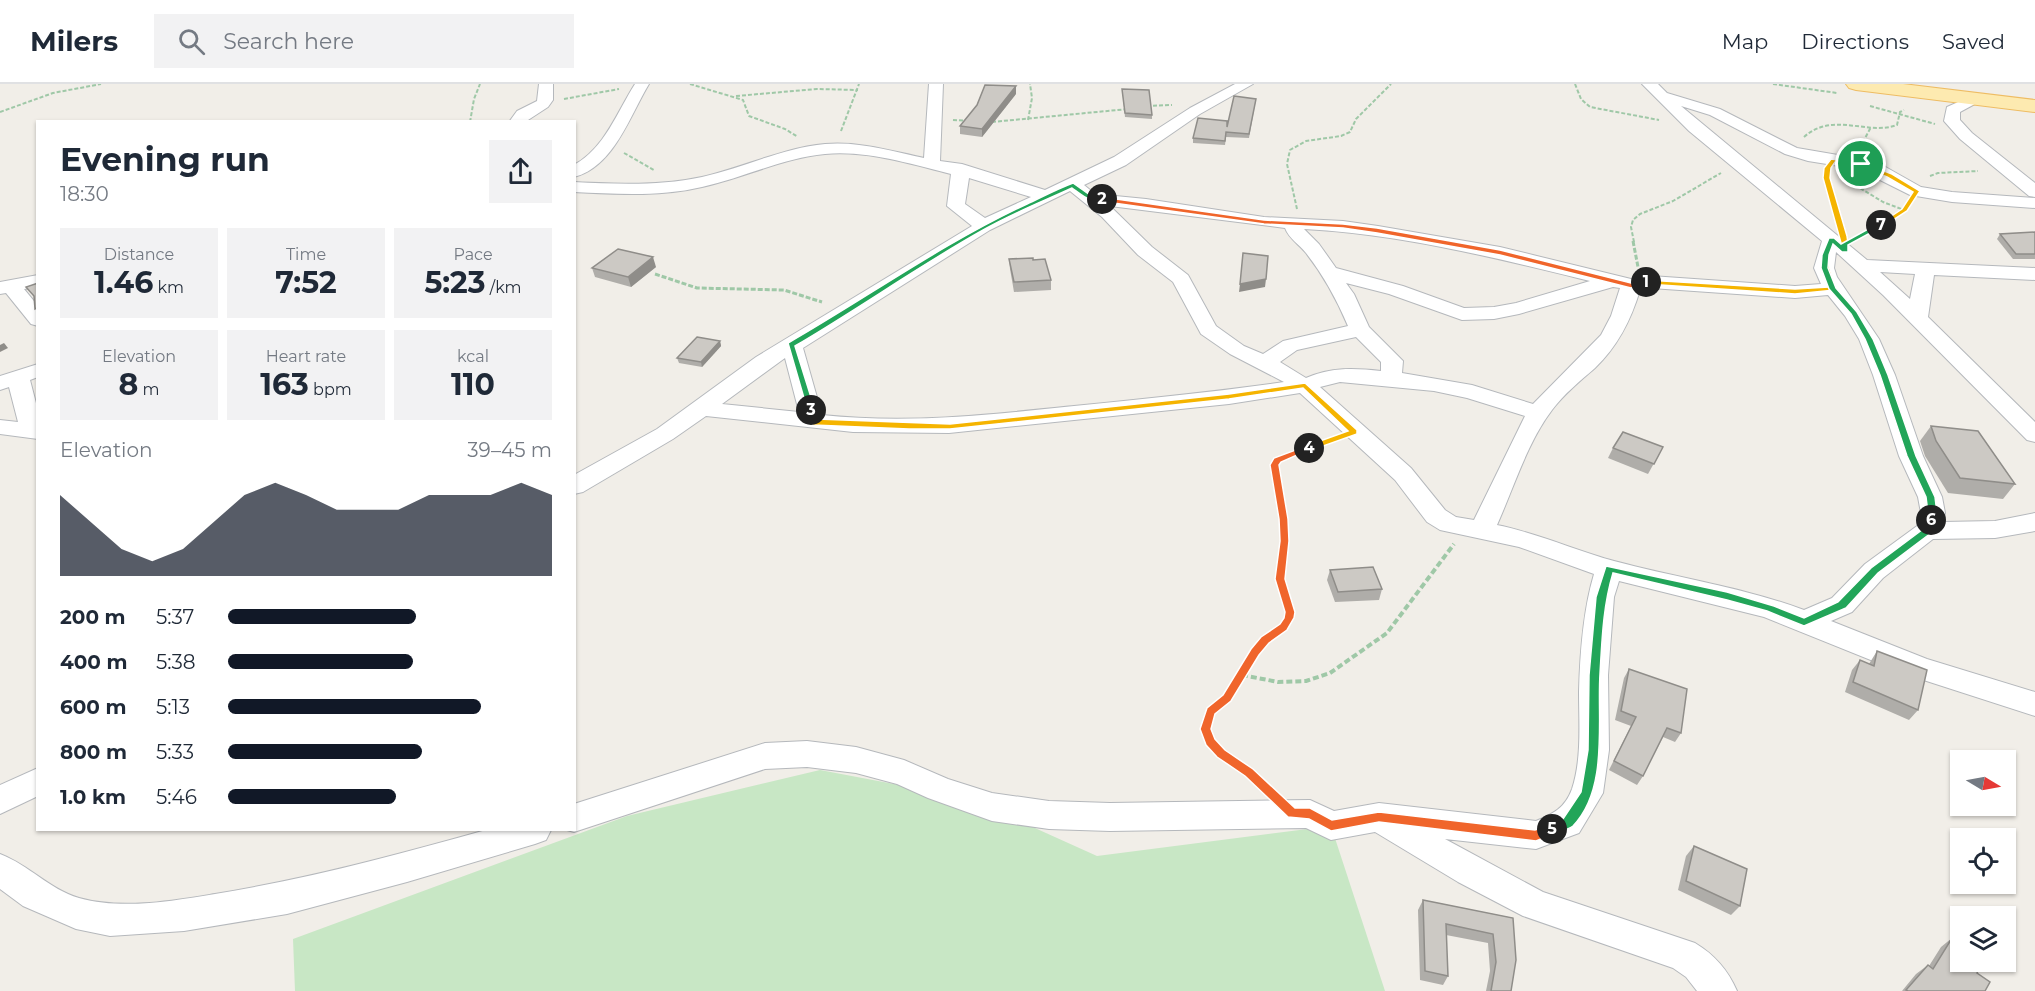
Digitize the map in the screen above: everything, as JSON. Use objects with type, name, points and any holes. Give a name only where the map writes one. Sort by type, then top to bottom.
[{"type":"main road","points":[[1856,84],[2035,106]]},
{"type":"street","points":[[518,120],[520,115],[543,104],[546,84]]},
{"type":"street","points":[[576,171],[596,157],[620,125],[639,88],[658,84]]},
{"type":"street","points":[[932,164],[936,84]]},
{"type":"street","points":[[1082,192],[1120,161],[1206,105],[1246,84]]},
{"type":"street","points":[[1655,90],[1695,128],[1840,245],[2035,435]]},
{"type":"street","points":[[1655,90],[1715,112],[1791,151],[1831,164],[1861,164],[1923,193],[2035,203]]},
{"type":"street","points":[[1976,99],[1952,111],[1950,115],[1952,121],[1966,136],[2035,192]]},
{"type":"street","points":[[576,187],[684,186],[772,160],[836,148],[956,168],[1048,197]]},
{"type":"street","points":[[956,168],[962,181],[955,201],[956,206],[984,226]]},
{"type":"street","points":[[1082,192],[1145,250],[1181,279],[1198,315],[1209,330],[1305,386],[1403,474],[1436,516],[1473,530],[1523,539],[1609,569],[1770,608],[1918,668],[2035,704]]},
{"type":"street","points":[[576,484],[665,434],[755,368],[851,310],[907,272],[984,226],[1048,197],[1082,192],[1146,204],[1292,224],[1343,226],[1406,235],[1500,253],[1627,283],[1795,292],[1833,289]]},
{"type":"street","points":[[1292,224],[1296,233],[1312,248],[1331,273],[1344,294],[1360,330],[1392,361],[1391,378]]},
{"type":"street","points":[[1804,622],[1842,605],[1874,571],[1928,530],[1933,513],[1930,497],[1911,456],[1884,375],[1854,314],[1833,289],[1824,268],[1826,255],[1840,245]]},
{"type":"street","points":[[1862,265],[2035,274]]},
{"type":"street","points":[[1918,319],[1926,267]]},
{"type":"street","points":[[1331,273],[1396,290],[1462,314],[1478,315],[1627,283]]},
{"type":"street","points":[[6,287],[36,281]]},
{"type":"street","points":[[1473,530],[1501,491],[1513,460],[1538,413],[1563,385],[1605,345],[1621,318],[1627,283]]},
{"type":"street","points":[[6,287],[36,318]]},
{"type":"street","points":[[1229,397],[1251,384],[1257,360],[1290,345],[1360,330]]},
{"type":"street","points":[[791,345],[813,422]]},
{"type":"street","points":[[702,409],[813,422],[909,427],[950,426],[1229,397],[1305,386],[1326,377],[1340,375],[1391,378],[1472,393],[1538,413]]},
{"type":"street","points":[[0,427],[34,431],[19,377]]},
{"type":"street","points":[[1928,530],[1968,532],[1996,530],[2035,522]]},
{"type":"street","points":[[576,817],[765,756],[807,754],[856,760],[904,773],[939,789],[992,807],[1049,815],[1110,817],[1293,813],[1310,814],[1331,826],[1379,817],[1536,835],[1568,823],[1587,793],[1594,750],[1594,675],[1601,597],[1609,569]]},
{"type":"street","points":[[0,800],[36,782]]},
{"type":"street","points":[[1379,817],[1470,871],[1535,905],[1683,955],[1699,965],[1719,991]]},
{"type":"street","points":[[0,869],[35,895],[76,913],[110,920],[184,915],[287,898],[407,867],[532,831]]},
{"type":"path","points":[[0,112],[61,91],[101,84]]},
{"type":"path","points":[[470,120],[479,84]]},
{"type":"path","points":[[690,84],[734,96],[745,102],[747,112],[756,120],[785,129],[804,140],[836,148],[859,84]]},
{"type":"path","points":[[1028,120],[1032,98],[1030,84]]},
{"type":"path","points":[[1292,224],[1298,204],[1287,164],[1290,150],[1306,141],[1341,136],[1350,132],[1356,119],[1390,84]]},
{"type":"path","points":[[1575,84],[1581,99],[1598,110],[1695,128]]},
{"type":"path","points":[[543,104],[639,88]]},
{"type":"path","points":[[734,96],[818,89],[858,90]]},
{"type":"path","points":[[1140,107],[1206,105]]},
{"type":"path","points":[[986,122],[1114,112],[1129,108]]},
{"type":"path","points":[[1808,156],[1803,140],[1805,135],[1813,130],[1853,124],[1876,129],[1891,128],[1897,125],[1900,112],[1906,109]]},
{"type":"path","points":[[934,118],[975,121]]},
{"type":"path","points":[[603,147],[626,154],[684,186]]},
{"type":"path","points":[[1627,283],[1633,220],[1640,214],[1673,201],[1737,163]]},
{"type":"path","points":[[1905,210],[1883,202],[1831,164],[1827,178],[1840,245],[1905,210],[1923,193],[1930,174],[2008,171]]},
{"type":"path","points":[[654,274],[697,288],[784,290],[851,310]]},
{"type":"path","points":[[1293,813],[1249,772],[1221,753],[1210,742],[1205,729],[1210,711],[1227,698],[1255,652],[1265,640],[1284,627],[1289,618],[1290,612],[1280,579],[1284,541],[1275,465],[1278,460],[1286,456],[1354,432]]},
{"type":"path","points":[[1242,675],[1278,681],[1306,681],[1330,673],[1387,633],[1473,530]]},
{"type":"green space","points":[[820,770],[968,798],[1097,856],[1331,826],[1385,991],[295,991],[293,939],[627,816]]},
{"type":"building","points":[[985,85],[1016,86],[982,129],[960,126],[977,105]]},
{"type":"building","points":[[1122,89],[1149,90],[1152,115],[1125,113]]},
{"type":"building","points":[[1234,96],[1256,99],[1249,134],[1226,132],[1225,141],[1193,138],[1198,118],[1227,121],[1227,127]]},
{"type":"building","points":[[2035,232],[2035,254],[2016,254],[2000,234]]},
{"type":"building","points":[[618,249],[653,257],[628,277],[592,268]]},
{"type":"building","points":[[1243,253],[1268,256],[1266,279],[1240,284]]},
{"type":"building","points":[[1033,258],[1033,260],[1045,259],[1051,280],[1014,282],[1009,259]]},
{"type":"building","points":[[36,284],[35,309],[34,296],[26,287]]},
{"type":"building","points":[[697,337],[720,341],[701,362],[677,358]]},
{"type":"building","points":[[1931,426],[1978,431],[2015,484],[1960,478],[1936,441]]},
{"type":"building","points":[[1623,432],[1663,447],[1654,464],[1613,448]]},
{"type":"building","points":[[1373,567],[1382,589],[1338,592],[1330,570]]},
{"type":"building","points":[[1877,651],[1927,670],[1918,710],[1853,682],[1860,660],[1874,666]]},
{"type":"building","points":[[1629,669],[1687,689],[1681,733],[1667,728],[1643,776],[1614,761],[1636,717],[1621,711]]},
{"type":"building","points":[[1694,846],[1747,869],[1740,906],[1686,881]]},
{"type":"building","points":[[1423,900],[1513,918],[1516,960],[1511,991],[1491,991],[1496,962],[1493,934],[1446,924],[1448,976],[1425,971]]},
{"type":"building","points":[[1950,941],[1950,972],[1978,972],[1990,982],[1985,991],[1906,990],[1928,965],[1933,969]]},
{"type":"route","points":[[1861,164],[1833,160],[1828,168],[1830,193],[1844,236],[1845,250],[1832,239],[1824,268],[1833,289],[1795,292],[1651,282],[1631,285],[1500,253],[1406,235],[1343,226],[1264,222],[1146,204],[1091,199],[1073,185],[984,226],[791,345],[808,397],[813,422],[909,427],[950,426],[1229,397],[1305,386],[1354,432],[1286,456],[1278,460],[1275,465],[1284,541],[1280,579],[1290,612],[1289,618],[1284,627],[1265,640],[1255,652],[1227,698],[1210,711],[1205,729],[1210,742],[1221,753],[1249,772],[1293,813],[1310,814],[1331,826],[1379,817],[1489,832],[1536,835],[1568,823],[1587,793],[1594,750],[1594,675],[1601,597],[1609,569],[1727,596],[1770,608],[1804,622],[1827,614],[1842,605],[1874,571],[1928,530],[1933,513],[1930,497],[1911,456],[1884,375],[1869,339],[1854,314],[1833,289],[1827,278],[1824,268],[1826,255],[1832,239],[1845,250],[1845,244],[1905,210],[1916,191],[1890,175],[1861,164]]}]
